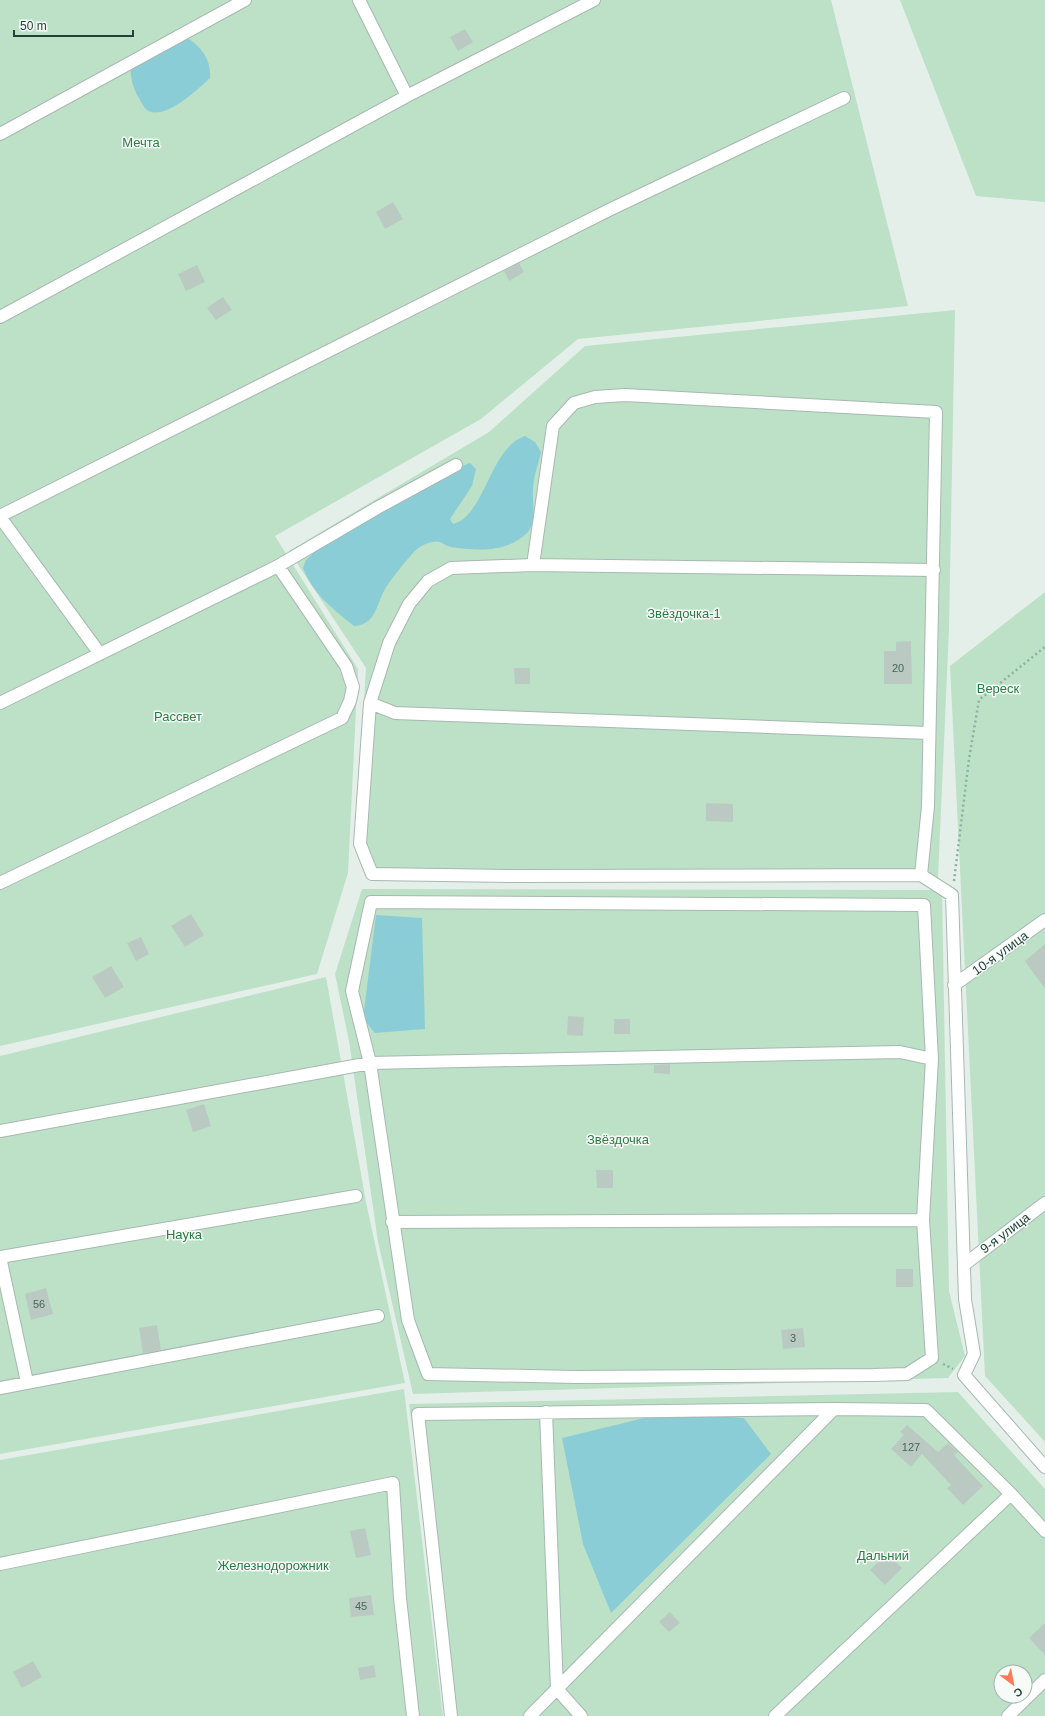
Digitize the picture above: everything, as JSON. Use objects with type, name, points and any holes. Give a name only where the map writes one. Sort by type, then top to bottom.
[{"type":"street","points":[[0,134],[245,0]]},
{"type":"street","points":[[359,0],[407,96]]},
{"type":"street","points":[[0,317],[407,96],[594,0]]},
{"type":"street","points":[[100,654],[0,516],[609,210],[844,98]]},
{"type":"street","points":[[533,565],[553,426],[574,403],[595,397],[625,395],[936,412],[934,570],[928,806],[921,875]]},
{"type":"street","points":[[0,702],[278,566],[377,508],[456,465]]},
{"type":"street","points":[[934,570],[533,565],[451,568],[428,581],[409,604],[389,643],[370,703],[360,844],[372,874],[514,876],[921,875],[952,895],[965,1300],[974,1354],[964,1375],[1045,1467]]},
{"type":"street","points":[[0,883],[342,718],[350,701],[353,687],[346,666],[278,566]]},
{"type":"street","points":[[370,703],[395,713],[929,733]]},
{"type":"street","points":[[371,902],[924,905],[932,1059],[923,1220],[932,1358],[908,1374],[576,1377],[428,1374],[408,1320],[392,1222],[370,1063],[352,991],[371,902]]},
{"type":"street","name":"10-я улица","points":[[954,985],[1045,920]]},
{"type":"street","points":[[0,1131],[370,1063],[900,1052],[932,1059]]},
{"type":"street","points":[[27,1382],[0,1257],[356,1196]]},
{"type":"street","name":"9-я улица","points":[[965,1264],[1045,1203]]},
{"type":"street","points":[[392,1222],[923,1220]]},
{"type":"street","points":[[0,1388],[378,1316]]},
{"type":"street","points":[[530,1716],[834,1409]]},
{"type":"street","points":[[451,1716],[418,1414],[834,1409],[926,1410],[1012,1494],[1045,1531]]},
{"type":"street","points":[[546,1412],[557,1689],[581,1716]]},
{"type":"street","points":[[0,1564],[393,1483],[400,1598],[413,1716]]},
{"type":"street","points":[[775,1716],[1012,1494]]},
{"type":"street","points":[[1008,1716],[1045,1680]]},
{"type":"path","points":[[952,895],[979,700],[1045,646]]},
{"type":"path","points":[[932,1358],[964,1375]]},
{"type":"green space","name":"Рассвет","points":[[0,0],[831,0],[908,306],[578,339],[481,419],[275,536],[358,669],[348,873],[317,974],[0,1046]]},
{"type":"green space","points":[[900,0],[1045,0],[1045,202],[976,196]]},
{"type":"green space","name":"Звёздочка-1","points":[[955,310],[949,629],[938,878],[365,876],[355,850],[366,668],[289,551],[489,432],[585,346]]},
{"type":"green space","name":"Вереск","points":[[1045,592],[1045,1442],[985,1376],[950,666]]},
{"type":"green space","name":"Звёздочка","points":[[362,889],[942,890],[949,1291],[965,1356],[948,1378],[413,1394],[378,1242],[349,1041],[335,974]]},
{"type":"green space","name":"Наука","points":[[326,977],[366,1202],[405,1383],[0,1454],[0,1056]]},
{"type":"green space","name":"Железнодорожник","points":[[404,1389],[443,1716],[0,1716],[0,1460]]},
{"type":"green space","name":"Дальний","points":[[958,1392],[1045,1489],[1045,1716],[454,1716],[409,1404]]},
{"type":"water","points":[[189,39],[202,51],[205,56],[209,66],[210,78],[180,103],[171,108],[162,112],[154,113],[147,110],[134,88],[131,68],[165,46]]},
{"type":"water","points":[[525,436],[535,442],[541,452],[533,486],[534,512],[531,528],[520,539],[502,547],[482,550],[450,547],[439,542],[423,545],[417,549],[405,562],[385,589],[371,618],[361,625],[354,626],[324,600],[312,586],[303,568],[306,560],[319,548],[460,467],[470,463],[476,469],[472,486],[450,519],[453,524],[464,518],[481,496],[503,453],[513,443]]},
{"type":"water","points":[[376,915],[422,918],[425,1029],[375,1033],[363,1019]]},
{"type":"water","points":[[669,1412],[744,1418],[771,1454],[611,1613],[583,1544],[562,1438]]},
{"type":"building","points":[[465,29],[473,42],[458,51],[450,37]]},
{"type":"building","points":[[393,202],[403,219],[385,229],[376,212]]},
{"type":"building","points":[[519,263],[524,272],[509,281],[504,271]]},
{"type":"building","points":[[197,265],[205,282],[186,291],[178,274]]},
{"type":"building","points":[[223,297],[232,310],[216,320],[207,308]]},
{"type":"building","points":[[911,641],[912,684],[884,684],[884,651],[896,651],[896,642]]},
{"type":"building","points":[[514,668],[530,668],[530,684],[515,684]]},
{"type":"building","points":[[706,803],[733,804],[733,822],[706,821]]},
{"type":"building","points":[[191,914],[204,935],[185,947],[171,926]]},
{"type":"building","points":[[141,937],[149,954],[136,961],[127,943]]},
{"type":"building","points":[[1045,944],[1045,989],[1025,961]]},
{"type":"building","points":[[111,966],[124,987],[105,998],[92,977]]},
{"type":"building","points":[[568,1016],[584,1017],[583,1036],[567,1035]]},
{"type":"building","points":[[614,1019],[630,1019],[630,1034],[614,1034]]},
{"type":"building","points":[[670,1064],[670,1074],[654,1073],[654,1065]]},
{"type":"building","points":[[204,1104],[211,1126],[193,1132],[186,1110]]},
{"type":"building","points":[[596,1170],[613,1170],[613,1188],[597,1188]]},
{"type":"building","points":[[896,1269],[913,1269],[913,1287],[896,1287]]},
{"type":"building","points":[[46,1288],[53,1314],[31,1320],[25,1294]]},
{"type":"building","points":[[157,1325],[161,1350],[143,1353],[139,1328]]},
{"type":"building","points":[[803,1328],[805,1347],[783,1349],[781,1330]]},
{"type":"building","points":[[907,1425],[938,1452],[948,1443],[958,1452],[954,1455],[983,1486],[963,1505],[947,1488],[951,1485],[922,1454],[911,1467],[891,1449],[904,1435],[900,1432]]},
{"type":"building","points":[[365,1528],[371,1555],[356,1558],[350,1531]]},
{"type":"building","points":[[887,1553],[902,1568],[885,1585],[870,1570]]},
{"type":"building","points":[[371,1595],[374,1615],[351,1617],[349,1598]]},
{"type":"building","points":[[670,1612],[680,1623],[669,1632],[659,1622]]},
{"type":"building","points":[[1045,1623],[1045,1655],[1029,1638]]},
{"type":"building","points":[[33,1661],[42,1677],[22,1688],[13,1672]]},
{"type":"building","points":[[374,1665],[376,1677],[360,1680],[358,1668]]},
{"type":"park label","name":"Мечта","points":[[141,142]]}]
